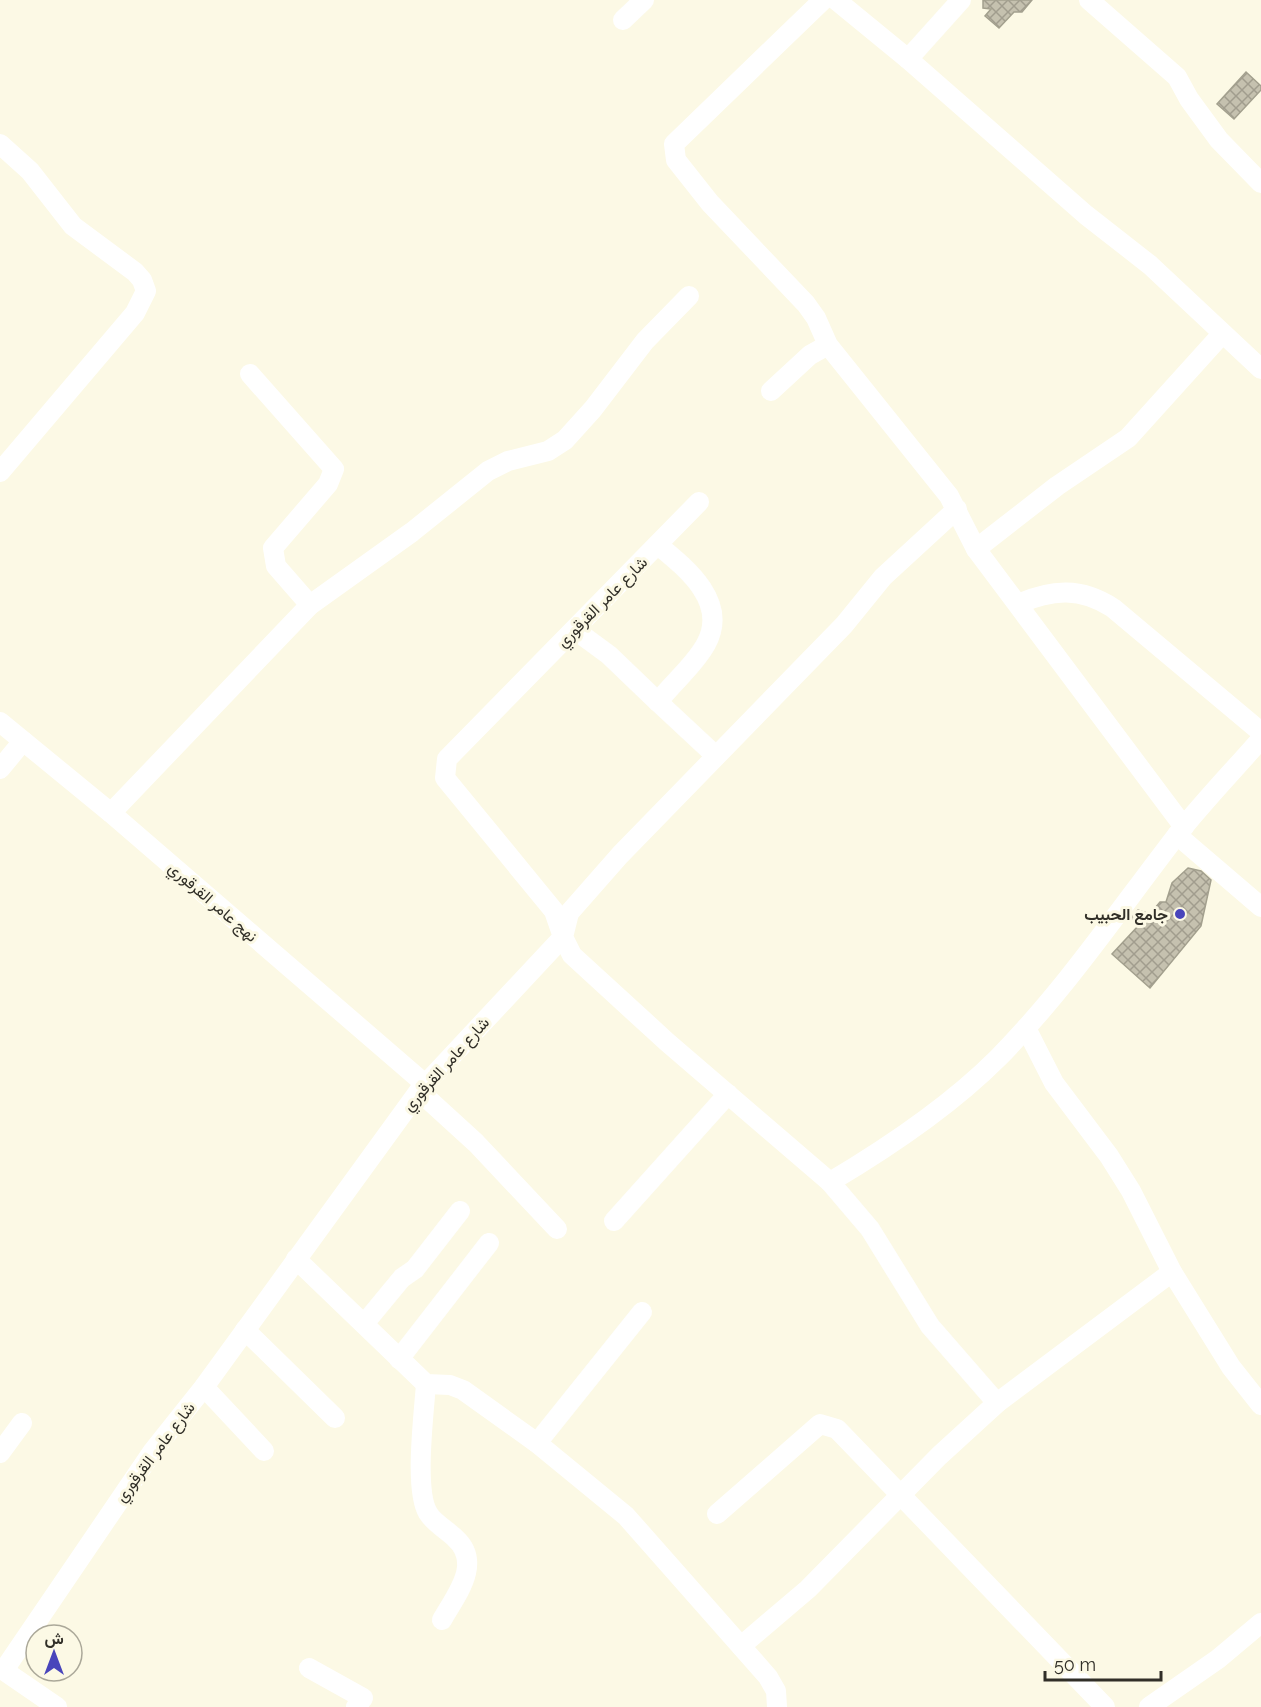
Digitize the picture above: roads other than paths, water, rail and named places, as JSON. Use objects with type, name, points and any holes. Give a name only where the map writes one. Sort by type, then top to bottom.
[{"type":"street","points":[[623,20],[644,0]]},
{"type":"street","points":[[823,0],[674,144],[676,160],[703,195],[806,304],[828,345],[950,496],[976,549],[1181,831],[1261,907]]},
{"type":"street","points":[[836,0],[908,59],[1086,215],[1186,296],[1222,334],[1261,369]]},
{"type":"street","points":[[908,59],[961,0]]},
{"type":"street","points":[[1089,0],[1177,76],[1188,99],[1218,140],[1261,183]]},
{"type":"street","points":[[0,144],[30,171],[73,226],[135,272],[142,280],[146,291],[135,313],[0,472]]},
{"type":"street","points":[[111,813],[310,605],[412,532],[488,471],[508,461],[548,451],[565,440],[593,409],[645,341],[689,296]]},
{"type":"street","points":[[976,549],[1057,486],[1128,438],[1222,334]]},
{"type":"street","points":[[771,391],[810,355],[828,345]]},
{"type":"street","points":[[250,374],[334,469],[328,484],[273,548],[276,566],[310,605]]},
{"type":"street","name":"شارع عامر القرقوري","points":[[2,1669],[153,1451],[204,1387],[422,1087],[563,937],[554,911],[445,778],[447,759],[699,502]]},
{"type":"street","points":[[957,509],[883,577],[844,625],[592,886],[569,913],[563,937],[572,955],[830,1182],[870,1228],[930,1326],[997,1403]]},
{"type":"street","points":[[658,545],[694,574],[705,592],[712,628],[697,657],[658,702]]},
{"type":"street","points":[[1018,604],[1041,594],[1069,592],[1094,596],[1113,608],[1261,732]]},
{"type":"street","points":[[574,630],[609,655],[716,756]]},
{"type":"street","name":"نهج عامر القرقوري","points":[[0,722],[111,813],[422,1087],[557,1229]]},
{"type":"street","points":[[830,1182],[944,1105],[997,1059],[1026,1028],[1131,899],[1181,831],[1261,739]]},
{"type":"street","points":[[0,769],[23,741]]},
{"type":"street","points":[[1026,1028],[1054,1083],[1109,1156],[1131,1191],[1172,1272],[1231,1366],[1261,1405]]},
{"type":"street","points":[[614,1221],[728,1094]]},
{"type":"street","points":[[364,1324],[402,1278],[415,1269],[460,1211]]},
{"type":"street","points":[[399,1359],[489,1243]]},
{"type":"street","points":[[296,1259],[426,1384],[450,1385],[463,1390],[537,1443],[626,1516],[768,1677],[776,1692],[777,1707]]},
{"type":"street","points":[[741,1646],[808,1589],[939,1456],[997,1403],[1172,1272]]},
{"type":"street","points":[[537,1443],[642,1311]]},
{"type":"street","points":[[245,1330],[335,1418]]},
{"type":"street","points":[[426,1384],[421,1484],[428,1513],[459,1541],[468,1556],[466,1579],[442,1620]]},
{"type":"street","points":[[204,1387],[264,1451]]},
{"type":"street","points":[[0,1453],[22,1423]]},
{"type":"street","points":[[717,1514],[820,1424],[837,1429],[1105,1707]]},
{"type":"street","points":[[1149,1707],[1218,1659],[1261,1623]]},
{"type":"street","points":[[309,1668],[363,1698],[356,1707]]},
{"type":"street","points":[[2,1669],[57,1707]]},
{"type":"place","name":"جامع الحبيب","points":[[1180,914]]}]
